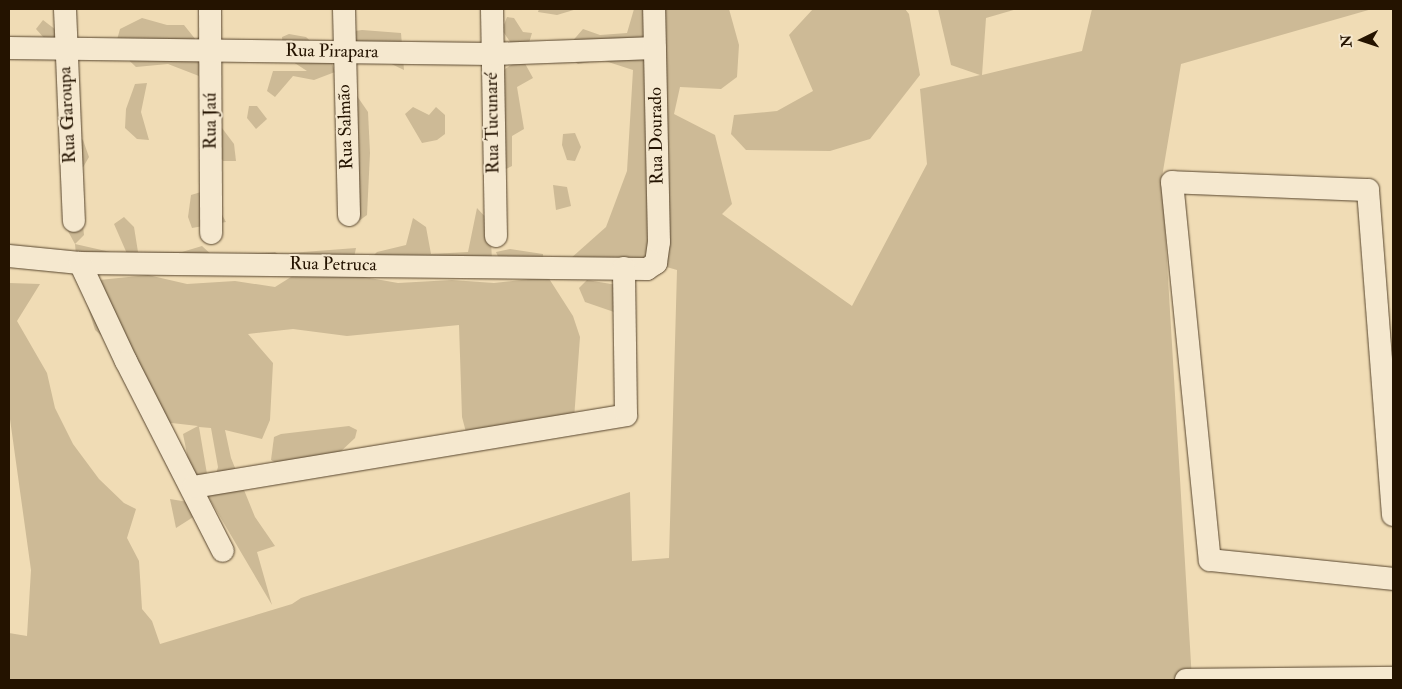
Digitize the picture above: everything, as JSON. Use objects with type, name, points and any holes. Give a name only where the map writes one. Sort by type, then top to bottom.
[{"type":"street","name":"Rua Garoupa","points":[[65,9],[65,47],[74,221]]},
{"type":"street","name":"Rua Jaú","points":[[210,9],[211,233]]},
{"type":"street","name":"Rua Salmão","points":[[344,9],[343,52],[349,215]]},
{"type":"street","name":"Rua Tucunaré","points":[[492,9],[496,236]]},
{"type":"street","name":"Rua Dourado","points":[[654,9],[660,242],[656,263]]},
{"type":"street","name":"Rua Pirapara","points":[[9,48],[65,47],[492,54],[655,48]]},
{"type":"street","points":[[1393,515],[1368,190],[1172,182],[1210,560],[1393,579]]},
{"type":"street","name":"Rua Petruca","points":[[9,256],[80,263],[647,269],[656,263]]},
{"type":"street","points":[[80,263],[126,361],[193,487],[223,551]]},
{"type":"street","points":[[193,487],[626,415],[624,268]]},
{"type":"street","points":[[1186,680],[1393,678]]},
{"type":"shaded area","points":[[539,9],[577,9],[557,15],[538,12]]},
{"type":"shaded area","points":[[634,9],[729,9],[739,45],[737,77],[721,89],[680,87],[674,114],[715,135],[732,204],[722,214],[852,306],[927,164],[920,89],[980,75],[951,65],[938,9],[1017,9],[986,18],[982,75],[1082,51],[1092,9],[1372,9],[1181,64],[1162,177],[1192,680],[9,680],[9,633],[27,636],[31,570],[9,412],[9,283],[40,284],[17,321],[47,373],[55,408],[73,444],[99,479],[124,503],[136,509],[127,538],[139,561],[142,609],[152,621],[160,644],[292,604],[301,598],[630,492],[632,561],[669,558],[677,270],[646,261],[570,259],[606,227],[627,171],[633,70],[602,60],[578,64],[563,52],[583,29],[600,35],[627,33]]},
{"type":"shaded area","points":[[813,9],[905,9],[909,14],[920,75],[870,139],[830,151],[746,150],[731,134],[734,115],[777,111],[813,91],[789,35]]},
{"type":"shaded area","points":[[507,17],[514,18],[523,32],[532,33],[528,46],[513,46],[502,30]]},
{"type":"shaded area","points":[[142,18],[167,25],[184,25],[196,40],[209,25],[199,76],[168,64],[136,67],[115,47],[120,29]]},
{"type":"shaded area","points":[[43,20],[56,30],[57,40],[44,38],[36,29]]},
{"type":"shaded area","points":[[362,30],[401,33],[404,70],[356,47],[348,32]]},
{"type":"shaded area","points":[[289,34],[306,37],[321,51],[328,52],[335,72],[314,80],[293,76],[275,97],[267,91],[273,71],[307,71],[284,56],[282,37]]},
{"type":"shaded area","points":[[522,58],[533,78],[517,87],[524,129],[512,136],[512,166],[504,170],[496,91],[505,69]]},
{"type":"shaded area","points":[[147,83],[141,112],[149,140],[137,139],[125,128],[126,109],[135,84]]},
{"type":"shaded area","points":[[357,96],[368,112],[370,153],[367,215],[356,223]]},
{"type":"shaded area","points":[[249,106],[257,106],[267,119],[256,129],[247,118]]},
{"type":"shaded area","points":[[413,107],[429,115],[436,107],[445,115],[445,134],[437,140],[422,143],[405,114]]},
{"type":"shaded area","points":[[206,128],[222,128],[234,144],[236,161],[223,161]]},
{"type":"shaded area","points":[[575,133],[581,147],[575,161],[567,160],[562,145],[563,134]]},
{"type":"shaded area","points":[[77,135],[83,140],[89,157],[78,176],[84,235],[75,244],[64,224],[66,187],[59,149]]},
{"type":"shaded area","points":[[553,185],[567,187],[571,206],[556,210]]},
{"type":"shaded area","points":[[201,192],[214,200],[226,222],[192,228],[188,217],[191,195]]},
{"type":"shaded area","points":[[477,208],[490,222],[492,260],[368,261],[377,252],[406,245],[413,218],[426,227],[431,254],[468,252]]},
{"type":"shaded area","points":[[124,217],[134,227],[138,252],[182,252],[202,246],[215,258],[211,261],[173,258],[132,261],[95,259],[76,255],[75,244],[128,256],[114,224]]},
{"type":"shaded area","points":[[356,248],[354,258],[345,263],[324,259],[311,266],[221,263],[226,255],[275,252],[288,261],[290,253]]},
{"type":"shaded area","points":[[510,249],[543,254],[544,269],[503,267],[496,252]]},
{"type":"shaded area","points":[[299,272],[364,277],[398,283],[452,280],[494,283],[548,277],[573,316],[580,337],[574,419],[467,436],[462,417],[459,325],[347,336],[293,329],[248,334],[273,363],[270,420],[262,439],[225,430],[231,458],[255,517],[275,546],[257,552],[272,605],[189,464],[183,434],[198,426],[163,422],[113,346],[95,330],[80,282],[148,275],[187,284],[235,281],[275,287]],"holes":[[[199,427],[211,428],[218,467],[216,474],[207,474]]]},
{"type":"shaded area","points":[[587,280],[617,285],[614,312],[585,302],[579,288]]},
{"type":"shaded area","points":[[349,426],[357,430],[355,438],[338,454],[278,464],[271,460],[274,437],[281,434]]},
{"type":"shaded area","points":[[170,499],[188,502],[198,514],[176,528]]}]
